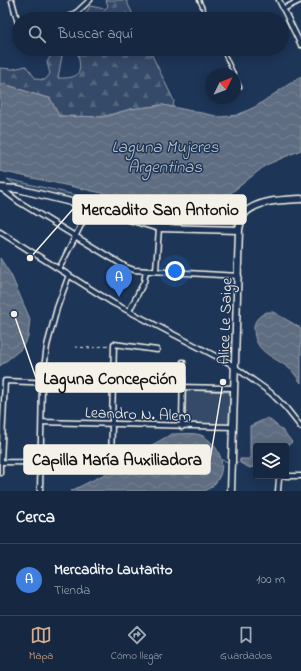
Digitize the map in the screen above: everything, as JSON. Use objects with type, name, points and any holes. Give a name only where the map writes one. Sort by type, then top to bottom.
[{"type":"street","points":[[77,12],[90,0]]},
{"type":"street","points":[[279,0],[284,12]]},
{"type":"street","points":[[283,9],[301,0]]},
{"type":"street","points":[[12,1],[15,12]]},
{"type":"street","points":[[289,21],[301,45]]},
{"type":"street","points":[[1,188],[18,189],[90,207],[159,228],[239,230]]},
{"type":"street","points":[[1,188],[19,202],[126,267],[134,270],[156,270],[239,276]]},
{"type":"street","name":"Alice Le Saige","points":[[231,491],[239,276],[239,230],[245,212],[277,200],[301,199]]},
{"type":"street","points":[[60,269],[90,207]]},
{"type":"street","points":[[156,270],[159,228]]},
{"type":"street","points":[[0,232],[129,311],[236,369],[271,393],[286,408],[301,427]]},
{"type":"street","points":[[129,311],[144,282],[146,271]]},
{"type":"street","points":[[40,491],[42,383],[47,346],[57,308],[69,275]]},
{"type":"street","points":[[157,350],[114,344],[113,385],[111,463],[1,462],[5,381],[42,383],[113,385],[182,387],[234,388]]},
{"type":"street","points":[[182,427],[183,362]]},
{"type":"street","name":"Leandro N. Alem","points":[[42,422],[182,427],[233,427]]},
{"type":"street","points":[[289,476],[301,476]]},
{"type":"street","points":[[278,491],[280,479]]},
{"type":"lane","points":[[199,0],[205,12]]},
{"type":"lane","points":[[225,56],[231,68]]},
{"type":"lane","points":[[1,462],[1,474]]},
{"type":"path","points":[[75,347],[92,348],[114,344]]},
{"type":"green space","points":[[106,0],[126,0],[132,12],[87,12],[90,6],[105,9],[108,6]]},
{"type":"green space","points":[[51,56],[62,56],[58,78],[66,78],[72,77],[79,72],[80,68],[78,56],[152,56],[174,101],[173,107],[163,105],[131,109],[102,117],[59,116],[50,98],[0,83],[0,68],[13,69],[26,66],[36,79],[45,80],[50,74],[47,62]]},
{"type":"green space","points":[[7,179],[157,214],[197,217],[235,209],[234,228],[161,225],[14,184]]},
{"type":"green space","points":[[186,390],[230,392],[229,425],[185,423]]},
{"type":"water","name":"Laguna Mujeres Argentinas","points":[[301,76],[301,150],[266,165],[217,204],[198,209],[162,206],[0,171],[0,83],[50,98],[59,116],[102,117],[131,109],[163,105],[221,117],[237,115],[255,107]]},
{"type":"water","points":[[0,258],[11,275],[30,319],[28,337],[21,349],[0,366]]},
{"type":"water","points":[[267,312],[273,312],[301,328],[301,383],[291,370],[266,354],[258,344],[255,337],[255,323],[260,316]]},
{"type":"water","points":[[268,418],[283,431],[292,442],[289,444],[289,443],[253,443],[253,467],[250,468],[240,463],[240,459],[250,459],[250,426]]},
{"type":"water","points":[[172,434],[200,435],[216,448],[222,464],[221,471],[218,479],[205,491],[71,491],[105,474],[126,459]]},
{"type":"waterway","points":[[222,460],[229,462]]},
{"type":"waterway","points":[[235,463],[240,461]]},
{"type":"place","name":"Mercadito San Antonio","points":[[30,258]]},
{"type":"place","name":"Mercadito Lautarito","points":[[119,297]]},
{"type":"place","name":"Laguna Concepción","points":[[14,314]]},
{"type":"place","name":"Capilla María Auxiliadora","points":[[223,382]]}]
